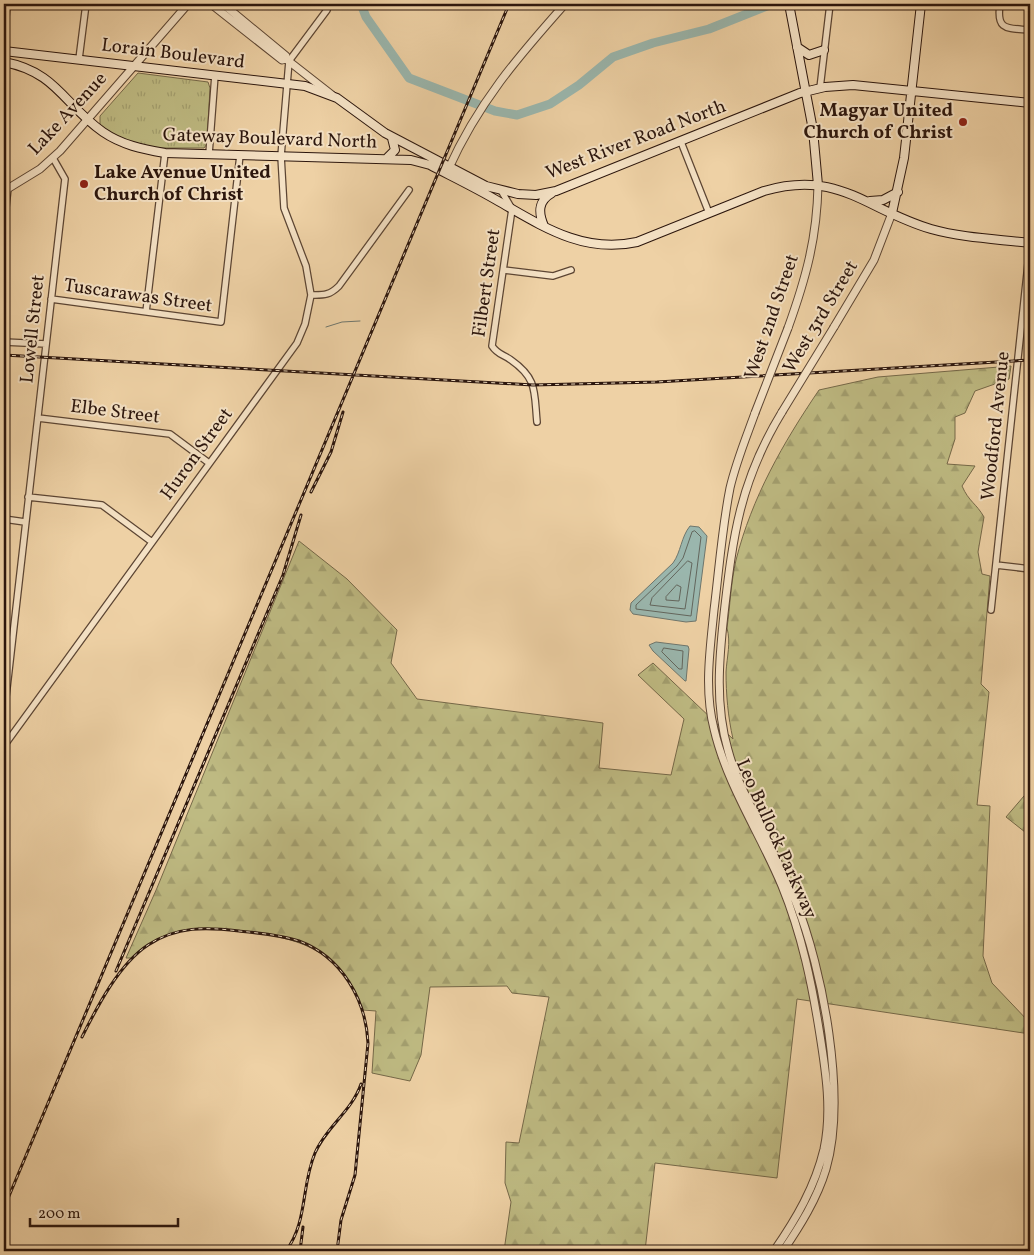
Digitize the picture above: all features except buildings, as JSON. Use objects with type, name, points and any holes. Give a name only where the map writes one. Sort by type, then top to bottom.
[{"type":"main road","name":"West 2nd Street","points":[[789,4],[817,158],[818,184]]},
{"type":"main road","name":"West 3rd Street","points":[[892,213],[904,158],[921,4]]},
{"type":"main road","points":[[797,47],[809,55],[824,50]]},
{"type":"main road","name":"Lorain Boulevard","points":[[4,51],[288,83],[309,87],[337,98]]},
{"type":"main road","name":"Gateway Boulevard North","points":[[4,62],[26,67],[42,75],[65,94],[88,120],[119,141],[136,148],[165,154],[386,159],[421,162],[447,170],[512,209],[544,226],[581,242],[618,245],[647,238],[775,188],[818,184],[844,190],[914,223],[947,233],[1030,244]]},
{"type":"main road","name":"West River Road North","points":[[337,98],[392,138],[447,170],[502,192],[529,195],[556,191],[805,92],[820,88],[853,85],[1030,103]]},
{"type":"main road","points":[[386,159],[395,150],[395,143],[392,138]]},
{"type":"main road","points":[[544,226],[540,214],[542,202],[556,191]]},
{"type":"main road","points":[[868,201],[883,200],[898,192]]},
{"type":"street","points":[[4,41],[7,4]]},
{"type":"street","points":[[79,59],[86,4]]},
{"type":"street","name":"Lake Avenue","points":[[6,189],[53,158],[188,4]]},
{"type":"street","name":"West River Road North","points":[[210,4],[282,60],[288,60]]},
{"type":"street","name":"West River Road North","points":[[223,4],[286,56],[288,60],[337,98]]},
{"type":"street","points":[[447,170],[474,118],[492,90],[513,62],[565,4]]},
{"type":"street","points":[[820,88],[830,4]]},
{"type":"street","points":[[1000,4],[998,20],[1002,25],[1008,28],[1030,30]]},
{"type":"street","points":[[288,60],[327,10]]},
{"type":"street","name":"Huron Street","points":[[4,746],[297,343],[305,324],[310,295],[306,266],[284,208],[281,156],[288,83],[288,60]]},
{"type":"street","points":[[209,154],[215,75]]},
{"type":"street","points":[[680,142],[709,213]]},
{"type":"street","points":[[146,312],[165,154]]},
{"type":"street","name":"Tuscarawas Street","points":[[52,299],[221,322],[240,155]]},
{"type":"street","name":"Lowell Street","points":[[4,714],[65,179],[53,158]]},
{"type":"street","name":"West 2nd Street","points":[[712,636],[724,521],[730,487],[755,413],[788,328],[812,251],[817,225],[818,184]]},
{"type":"street","points":[[4,226],[6,189]]},
{"type":"street","points":[[310,295],[325,296],[332,293],[339,286],[409,190]]},
{"type":"street","name":"Filbert Street","points":[[502,192],[512,209],[492,346],[497,354],[520,366],[531,379],[538,422]]},
{"type":"street","name":"West 3rd Street","points":[[722,638],[738,512],[759,453],[874,260],[892,213]]},
{"type":"street","name":"Woodford Avenue","points":[[991,610],[1030,244]]},
{"type":"street","points":[[504,270],[553,276],[571,270]]},
{"type":"street","points":[[4,342],[46,344]]},
{"type":"street","name":"Elbe Street","points":[[38,418],[170,434],[209,463]]},
{"type":"street","points":[[28,497],[102,506],[152,542]]},
{"type":"street","points":[[4,519],[25,522]]},
{"type":"street","points":[[996,565],[1030,569]]},
{"type":"street","name":"Leo Bullock Parkway","points":[[712,636],[708,689],[713,727],[732,782],[782,885],[799,932],[811,977],[828,1089],[828,1112],[824,1148],[813,1184],[796,1218],[774,1251]]},
{"type":"street","name":"Leo Bullock Parkway","points":[[722,638],[718,691],[727,750],[733,769],[771,847],[805,928],[820,986],[835,1091],[833,1135],[826,1172],[812,1203],[783,1251]]},
{"type":"green space","points":[[138,73],[208,82],[210,88],[207,144],[204,148],[154,148],[120,139],[100,126],[100,116]]},
{"type":"green space","points":[[1011,366],[1009,379],[975,391],[965,413],[955,417],[955,439],[947,464],[975,466],[962,486],[967,496],[984,517],[978,552],[982,574],[990,576],[981,684],[989,692],[977,805],[990,806],[983,956],[992,983],[1030,1023],[1030,1034],[797,999],[777,1178],[655,1163],[645,1251],[504,1251],[511,1202],[505,1183],[506,1142],[519,1143],[549,997],[512,993],[507,986],[430,987],[421,1055],[410,1081],[372,1073],[376,1011],[363,1010],[354,989],[343,973],[316,950],[299,943],[262,934],[225,929],[196,929],[182,931],[156,940],[131,958],[126,958],[157,888],[299,541],[347,579],[397,630],[391,663],[417,699],[603,723],[599,768],[671,775],[684,719],[638,675],[653,663],[733,739],[726,689],[726,672],[729,644],[727,628],[736,560],[751,514],[770,471],[793,430],[819,390],[878,377]]},
{"type":"green space","points":[[1030,789],[1030,836],[1006,817]]},
{"type":"water","points":[[690,526],[699,527],[707,536],[696,621],[686,622],[633,614],[630,610],[631,603],[673,563]]},
{"type":"water","points":[[656,642],[688,646],[686,681],[653,651],[649,645]]},
{"type":"waterway","points":[[361,4],[366,17],[409,78],[495,111],[517,115],[550,104],[579,85],[613,57],[653,43],[709,29],[772,4]]},
{"type":"waterway","points":[[326,327],[342,322],[360,321]]},
{"type":"railway","points":[[4,1208],[509,4]]},
{"type":"railway","points":[[4,355],[533,385],[657,382],[1030,360]]},
{"type":"railway","points":[[311,492],[331,452],[343,412]]},
{"type":"railway","points":[[116,971],[283,575],[301,515]]},
{"type":"railway","points":[[82,1037],[110,987],[128,963],[148,945],[170,934],[192,929],[269,934],[299,941],[314,948],[328,958],[349,982],[357,996],[366,1027],[368,1043],[355,1175],[341,1220],[337,1251]]},
{"type":"railway","points":[[286,1251],[298,1228],[315,1153],[326,1135],[352,1103],[361,1084]]},
{"type":"railway","points":[[300,1251],[303,1227]]},
{"type":"place","name":"Magyar United Church of Christ","points":[[963,122]]},
{"type":"place","name":"Lake Avenue United Church of Christ","points":[[84,184]]}]
